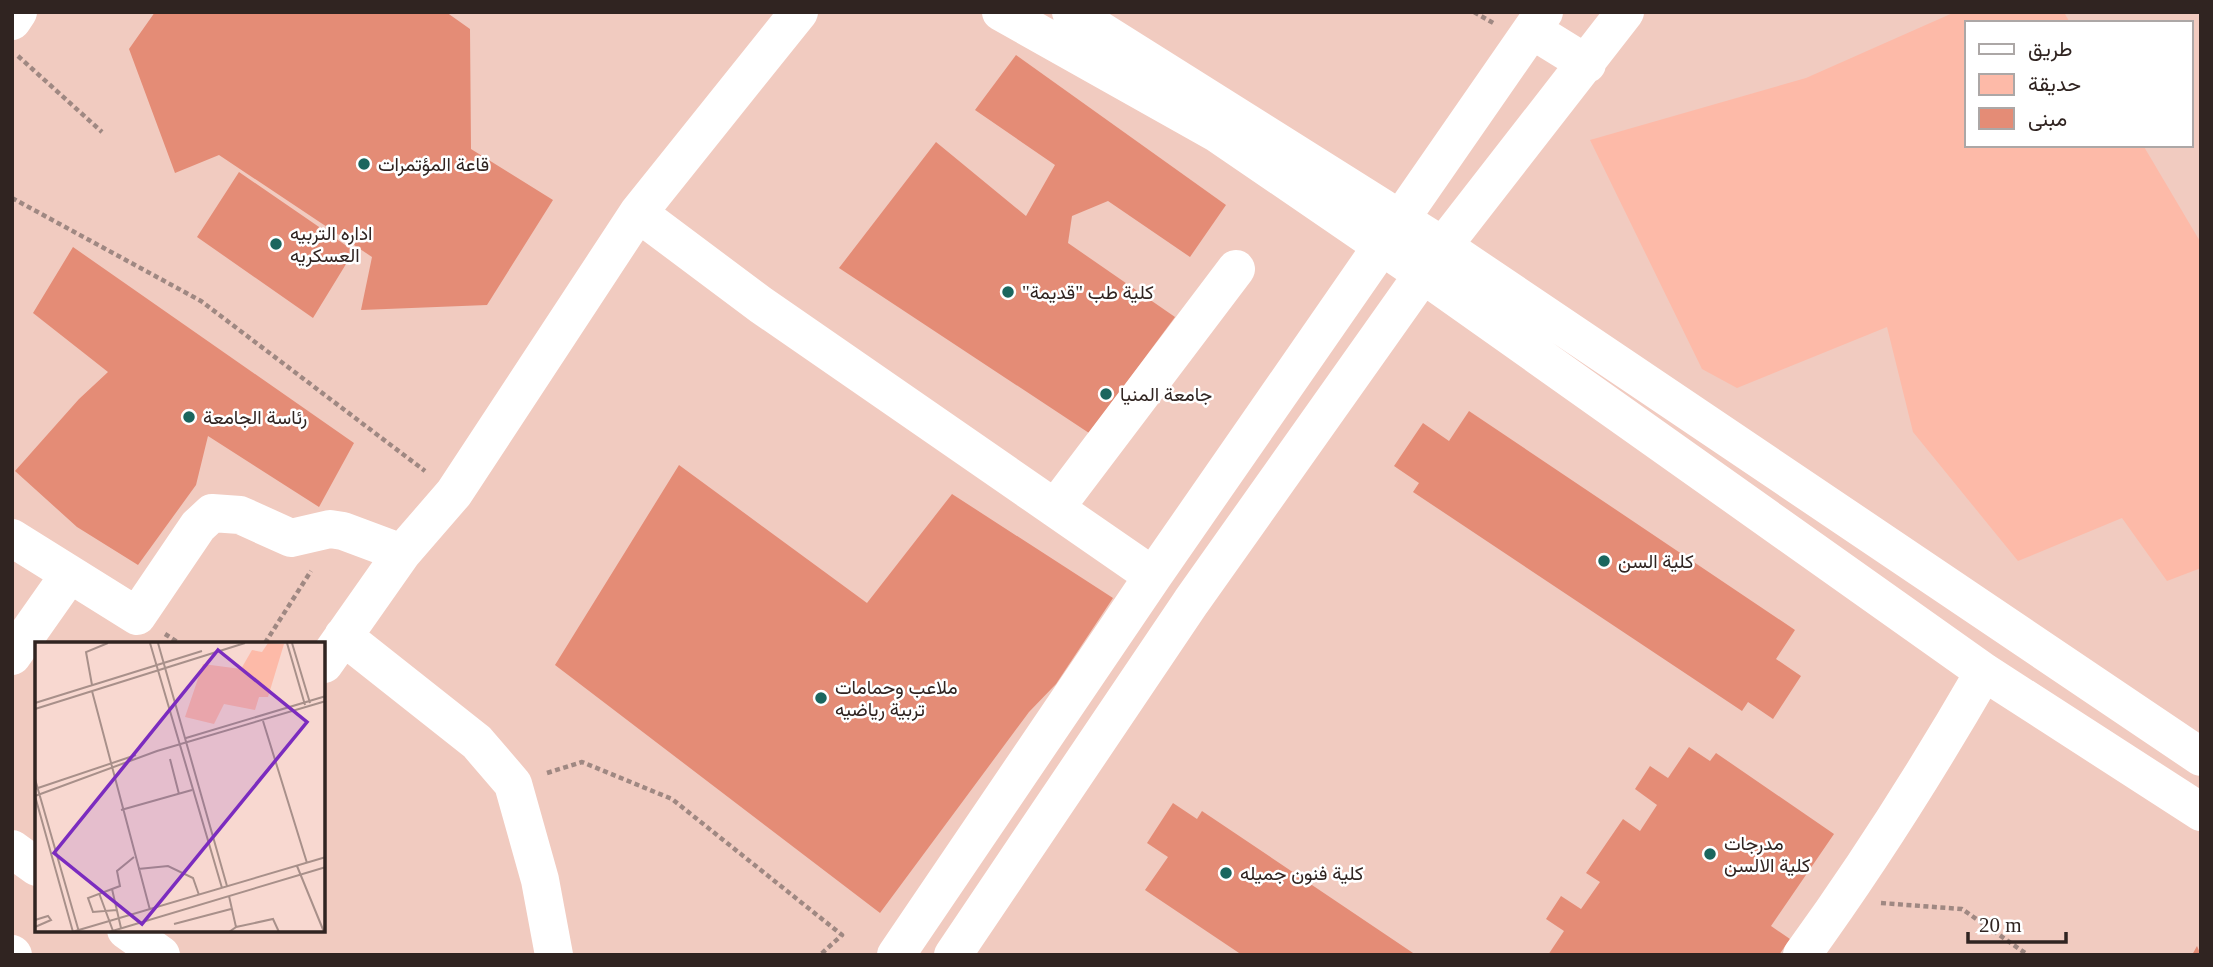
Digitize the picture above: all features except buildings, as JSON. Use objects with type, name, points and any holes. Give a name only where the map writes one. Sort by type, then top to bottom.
[{"type":"lane","points":[[12,21],[18,12]]},
{"type":"lane","points":[[554,955],[528,833],[513,784],[477,742],[333,650],[402,553],[454,493],[638,214],[799,12]]},
{"type":"lane","points":[[1001,12],[1393,234]]},
{"type":"lane","points":[[1071,12],[1393,234],[2201,757]]},
{"type":"lane","points":[[953,955],[1139,679],[1434,260],[1625,12]]},
{"type":"lane","points":[[896,955],[1100,653],[1393,234],[1538,21],[1587,64]]},
{"type":"lane","points":[[638,214],[761,305],[1153,576]]},
{"type":"lane","points":[[1434,260],[1984,671],[2201,812]]},
{"type":"lane","points":[[1056,507],[1236,269]]},
{"type":"lane","points":[[1217,484],[1261,505]]},
{"type":"lane","points":[[12,538],[137,615],[198,526],[212,513],[240,515],[291,538],[330,529],[343,531],[402,553]]},
{"type":"lane","points":[[12,656],[69,575]]},
{"type":"lane","points":[[1100,653],[1139,679]]},
{"type":"lane","points":[[1802,955],[1842,900],[1937,752],[1984,671]]},
{"type":"lane","points":[[12,849],[35,866]]},
{"type":"path","points":[[12,51],[102,132]]},
{"type":"path","points":[[12,198],[201,301],[454,493]]},
{"type":"path","points":[[266,642],[315,565]]},
{"type":"path","points":[[513,784],[582,762],[672,799],[842,935],[820,955]]},
{"type":"path","points":[[1842,900],[1962,909],[2028,955]]},
{"type":"shaded area","name":"جامعة المنيا","points":[[12,12],[2201,12],[2201,955],[12,955]]},
{"type":"green space","points":[[1955,12],[2064,12],[2069,21],[1965,21],[1965,147],[2144,147],[2201,243],[2201,568],[2167,581],[2122,518],[2018,561],[1913,432],[1887,327],[1737,388],[1702,369],[1590,140],[1806,78]]},
{"type":"place","name":"قاعة المؤتمرات","points":[[364,164]]},
{"type":"place","name":"اداره التربيه العسكريه","points":[[276,244]]},
{"type":"place","name":"\"كلية طب \"قديمة","points":[[1008,292]]},
{"type":"place","name":"جامعة المنيا","points":[[1106,394]]},
{"type":"place","name":"رئاسة الجامعة","points":[[189,417]]},
{"type":"place","name":"كلية السن","points":[[1604,561]]},
{"type":"place","name":"ملاعب وحمامات تربية رياضيه","points":[[821,698]]},
{"type":"place","name":"مدرجات كلية الالسن","points":[[1710,854]]},
{"type":"place","name":"كلية فنون جميله","points":[[1226,873]]}]
